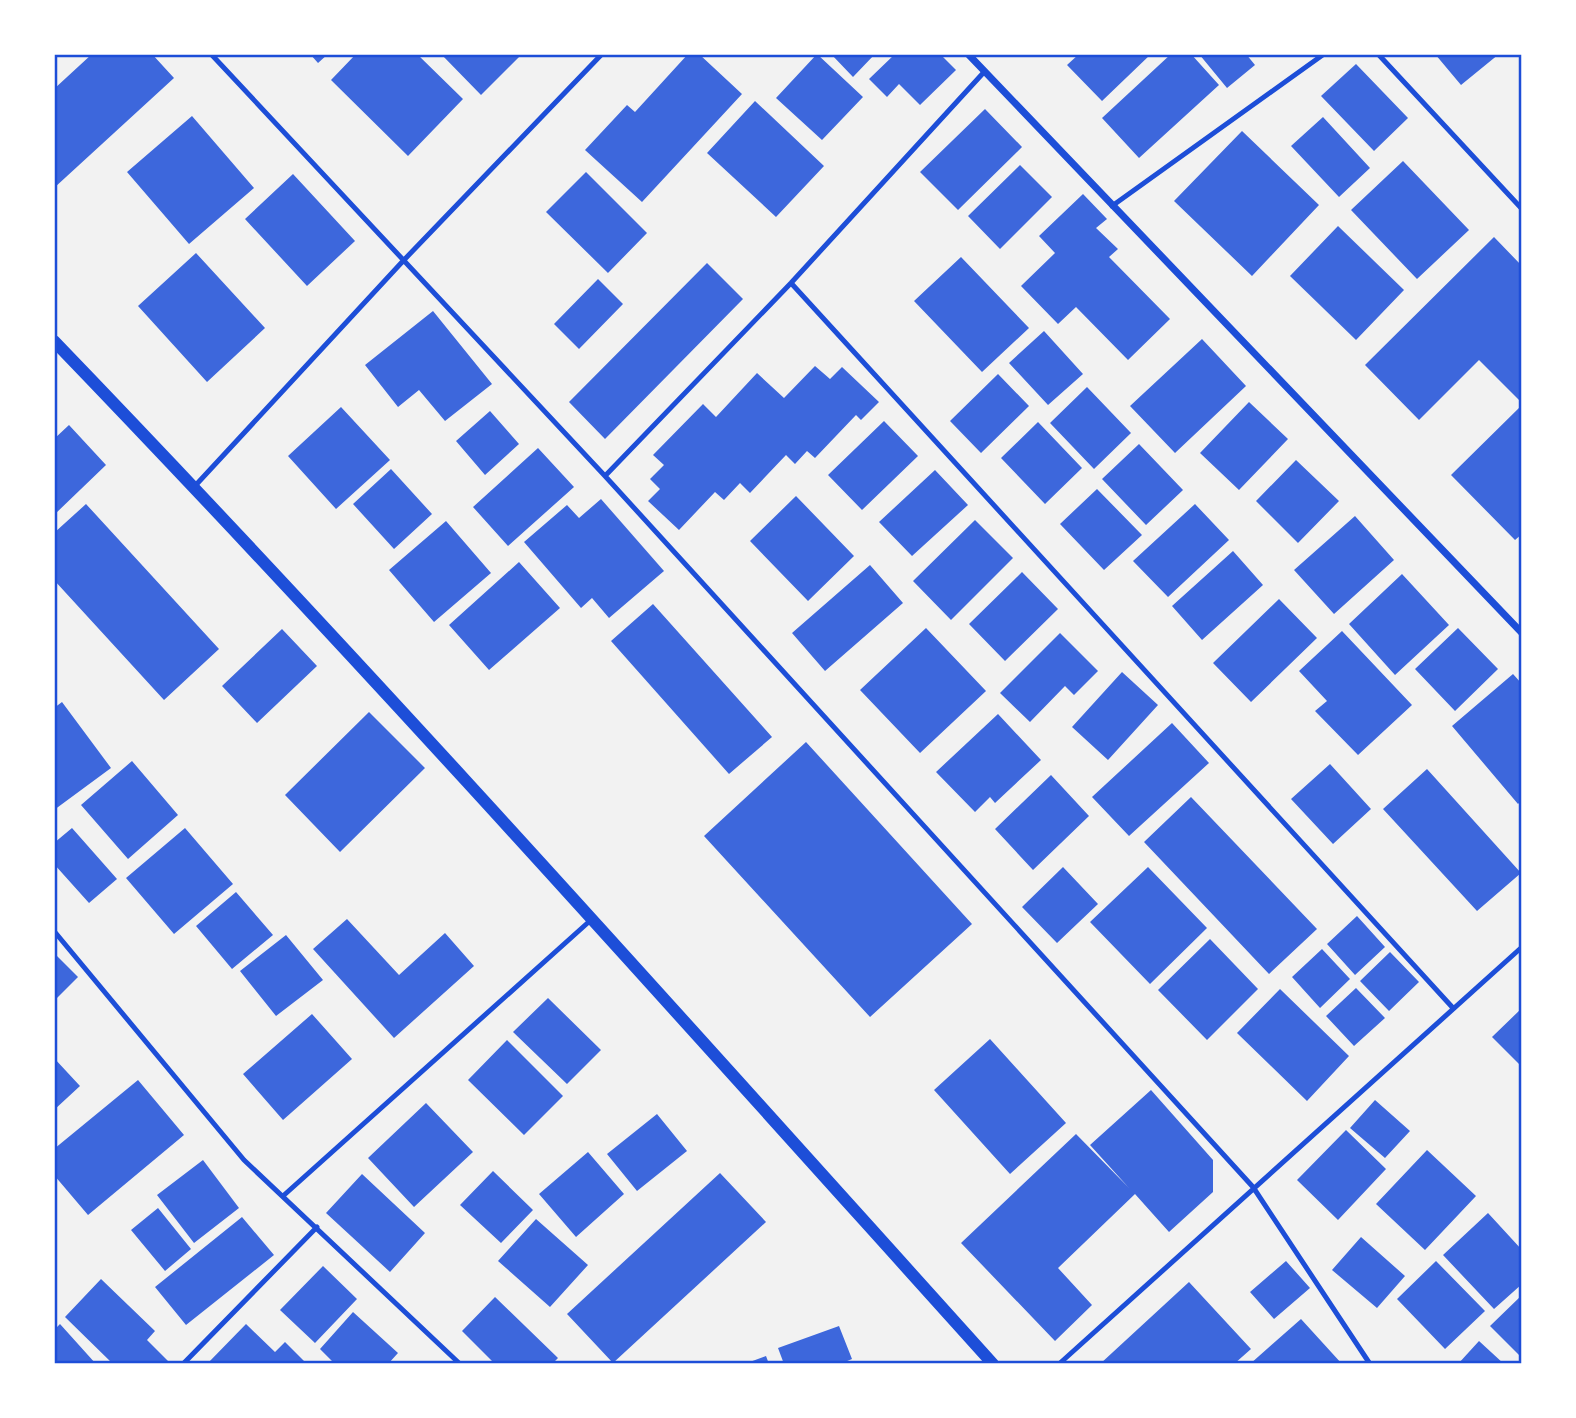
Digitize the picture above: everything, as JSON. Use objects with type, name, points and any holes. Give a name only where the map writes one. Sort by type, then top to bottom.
[{"type":"street","points":[[968,54],[1522,633]]},
{"type":"street","points":[[54,341],[194,487],[592,919],[993,1364]]},
{"type":"lane","points":[[211,54],[605,476],[1253,1187],[1370,1364]]},
{"type":"lane","points":[[1112,206],[1324,54]]},
{"type":"lane","points":[[1378,54],[1522,209]]},
{"type":"lane","points":[[194,487],[599,55]]},
{"type":"lane","points":[[605,476],[791,283],[985,71]]},
{"type":"lane","points":[[791,283],[1453,1008]]},
{"type":"lane","points":[[283,1196],[592,919]]},
{"type":"lane","points":[[54,931],[244,1160],[460,1364]]},
{"type":"lane","points":[[1059,1364],[1522,947]]},
{"type":"lane","points":[[183,1364],[317,1227]]},
{"type":"building","points":[[92,54],[152,54],[174,78],[54,188],[54,89]]},
{"type":"building","points":[[310,54],[328,54],[318,63]]},
{"type":"building","points":[[356,54],[417,54],[463,99],[408,156],[331,80]]},
{"type":"building","points":[[441,54],[522,54],[481,95]]},
{"type":"building","points":[[688,54],[699,54],[742,94],[642,202],[585,150],[627,105],[635,112]]},
{"type":"building","points":[[817,54],[863,97],[822,140],[776,98]]},
{"type":"building","points":[[831,54],[875,54],[853,77]]},
{"type":"building","points":[[895,54],[940,54],[956,70],[920,105],[899,84],[887,97],[869,79]]},
{"type":"building","points":[[1079,54],[1151,54],[1102,101],[1067,65]]},
{"type":"building","points":[[1171,54],[1191,54],[1219,85],[1139,158],[1102,118]]},
{"type":"building","points":[[1199,54],[1246,54],[1255,65],[1227,88]]},
{"type":"building","points":[[1435,54],[1499,54],[1461,85]]},
{"type":"building","points":[[1356,64],[1408,118],[1374,151],[1321,96]]},
{"type":"building","points":[[755,101],[824,166],[776,217],[707,153]]},
{"type":"building","points":[[985,109],[1022,147],[958,210],[920,172]]},
{"type":"building","points":[[192,116],[254,188],[189,244],[127,172]]},
{"type":"building","points":[[1323,117],[1370,168],[1339,197],[1291,146]]},
{"type":"building","points":[[1242,131],[1319,205],[1252,276],[1174,201]]},
{"type":"building","points":[[1403,161],[1469,230],[1417,279],[1351,210]]},
{"type":"building","points":[[1020,165],[1052,197],[1000,249],[968,216]]},
{"type":"building","points":[[586,172],[647,233],[608,273],[546,212]]},
{"type":"building","points":[[293,174],[355,241],[307,286],[245,219]]},
{"type":"building","points":[[1083,194],[1107,219],[1096,228],[1118,249],[1109,257],[1170,319],[1128,360],[1076,307],[1058,324],[1021,286],[1055,253],[1039,236]]},
{"type":"building","points":[[1338,226],[1404,290],[1356,340],[1290,276]]},
{"type":"building","points":[[1494,237],[1522,266],[1522,403],[1479,360],[1419,420],[1365,365]]},
{"type":"building","points":[[196,253],[265,328],[207,382],[138,306]]},
{"type":"building","points":[[961,257],[1029,328],[982,372],[914,301]]},
{"type":"building","points":[[707,263],[743,299],[605,439],[569,402]]},
{"type":"building","points":[[598,279],[623,304],[579,349],[554,324]]},
{"type":"building","points":[[433,311],[492,384],[445,421],[419,390],[398,407],[365,365]]},
{"type":"building","points":[[1044,331],[1083,374],[1048,405],[1009,363]]},
{"type":"building","points":[[1202,339],[1246,386],[1175,453],[1130,406]]},
{"type":"building","points":[[815,366],[830,379],[842,367],[879,402],[861,420],[856,415],[815,458],[807,451],[795,464],[786,455],[750,493],[740,483],[724,500],[715,492],[679,530],[648,501],[660,489],[650,479],[664,465],[653,455],[703,404],[716,417],[757,373],[784,398]]},
{"type":"building","points":[[998,374],[1029,406],[981,453],[950,421]]},
{"type":"building","points":[[1087,387],[1131,433],[1094,469],[1050,423]]},
{"type":"building","points":[[1249,402],[1288,439],[1239,490],[1200,453]]},
{"type":"building","points":[[1522,405],[1522,534],[1515,540],[1451,475]]},
{"type":"building","points":[[341,407],[390,460],[336,509],[288,456]]},
{"type":"building","points":[[490,411],[519,444],[485,475],[456,441]]},
{"type":"building","points":[[884,421],[918,456],[862,510],[828,475]]},
{"type":"building","points":[[1038,422],[1082,468],[1045,504],[1001,458]]},
{"type":"building","points":[[69,425],[106,465],[54,515],[54,439]]},
{"type":"building","points":[[1139,444],[1183,490],[1146,525],[1102,479]]},
{"type":"building","points":[[538,448],[574,487],[508,546],[473,507]]},
{"type":"building","points":[[1296,460],[1339,501],[1298,543],[1256,501]]},
{"type":"building","points":[[391,469],[432,514],[394,549],[353,504]]},
{"type":"building","points":[[935,470],[968,505],[912,556],[879,522]]},
{"type":"building","points":[[1097,489],[1142,535],[1104,570],[1060,524]]},
{"type":"building","points":[[796,496],[854,556],[808,601],[750,541]]},
{"type":"building","points":[[601,499],[664,571],[609,618],[592,598],[581,608],[524,542],[567,505],[579,518]]},
{"type":"building","points":[[86,504],[219,649],[164,700],[54,580],[54,533]]},
{"type":"building","points":[[1195,504],[1229,540],[1168,597],[1133,561]]},
{"type":"building","points":[[1355,516],[1394,560],[1334,614],[1294,570]]},
{"type":"building","points":[[975,520],[1013,558],[951,620],[913,581]]},
{"type":"building","points":[[446,521],[491,573],[434,622],[389,570]]},
{"type":"building","points":[[1233,551],[1263,585],[1202,640],[1172,606]]},
{"type":"building","points":[[519,562],[560,608],[489,670],[449,625]]},
{"type":"building","points":[[870,565],[903,603],[825,671],[792,633]]},
{"type":"building","points":[[1022,572],[1058,609],[1005,661],[969,624]]},
{"type":"building","points":[[1402,574],[1449,625],[1395,675],[1349,624]]},
{"type":"building","points":[[1279,599],[1317,638],[1251,702],[1213,663]]},
{"type":"building","points":[[653,604],[772,737],[729,774],[611,641]]},
{"type":"building","points":[[926,628],[986,691],[920,753],[860,690]]},
{"type":"building","points":[[1458,628],[1498,669],[1455,711],[1415,669]]},
{"type":"building","points":[[282,629],[317,666],[257,723],[222,686]]},
{"type":"building","points":[[1342,631],[1412,705],[1358,755],[1315,711],[1327,701],[1299,671]]},
{"type":"building","points":[[1060,633],[1098,671],[1074,695],[1065,686],[1030,722],[1000,693]]},
{"type":"building","points":[[1122,672],[1158,705],[1108,760],[1072,727]]},
{"type":"building","points":[[1513,674],[1522,684],[1522,800],[1518,804],[1452,726]]},
{"type":"building","points":[[62,702],[111,768],[54,810],[54,708]]},
{"type":"building","points":[[369,712],[425,768],[340,852],[285,795]]},
{"type":"building","points":[[998,714],[1041,760],[995,803],[990,797],[975,812],[936,772]]},
{"type":"building","points":[[1172,723],[1209,763],[1129,836],[1092,797]]},
{"type":"building","points":[[806,742],[972,924],[870,1017],[704,836]]},
{"type":"building","points":[[132,761],[178,815],[128,859],[81,805]]},
{"type":"building","points":[[1330,764],[1371,809],[1333,844],[1291,799]]},
{"type":"building","points":[[1427,769],[1521,873],[1477,911],[1383,809]]},
{"type":"building","points":[[1051,775],[1089,816],[1033,870],[995,829]]},
{"type":"building","points":[[1191,797],[1317,929],[1269,974],[1144,842]]},
{"type":"building","points":[[72,828],[117,879],[89,903],[54,864],[54,843]]},
{"type":"building","points":[[185,828],[233,884],[174,934],[126,878]]},
{"type":"building","points":[[1063,867],[1098,904],[1057,943],[1022,907]]},
{"type":"building","points":[[1148,867],[1207,928],[1150,984],[1090,922]]},
{"type":"building","points":[[236,892],[273,935],[232,969],[196,926]]},
{"type":"building","points":[[1357,916],[1385,947],[1355,975],[1327,944]]},
{"type":"building","points":[[347,919],[399,975],[445,933],[474,966],[394,1038],[313,949]]},
{"type":"building","points":[[286,935],[323,980],[276,1016],[240,971]]},
{"type":"building","points":[[1210,939],[1258,989],[1207,1040],[1158,990]]},
{"type":"building","points":[[1322,949],[1350,979],[1320,1008],[1292,977]]},
{"type":"building","points":[[1390,952],[1419,982],[1389,1011],[1360,981]]},
{"type":"building","points":[[54,953],[78,977],[54,1001]]},
{"type":"building","points":[[1356,988],[1385,1018],[1354,1046],[1326,1016]]},
{"type":"building","points":[[1280,989],[1349,1056],[1307,1101],[1237,1033]]},
{"type":"building","points":[[548,998],[601,1050],[567,1084],[513,1032]]},
{"type":"building","points":[[1522,1008],[1522,1067],[1492,1037]]},
{"type":"building","points":[[312,1014],[352,1059],[283,1120],[243,1074]]},
{"type":"building","points":[[990,1039],[1066,1123],[1010,1174],[934,1090]]},
{"type":"building","points":[[507,1040],[563,1096],[524,1135],[468,1080]]},
{"type":"building","points":[[54,1058],[80,1086],[54,1110]]},
{"type":"building","points":[[138,1080],[184,1135],[88,1215],[54,1175],[54,1149]]},
{"type":"building","points":[[1151,1090],[1213,1160],[1213,1192],[1169,1232],[1135,1194],[1058,1268],[1092,1305],[1055,1341],[961,1243],[1076,1134],[1129,1188],[1090,1145]]},
{"type":"building","points":[[1375,1100],[1410,1131],[1385,1158],[1350,1128]]},
{"type":"building","points":[[426,1103],[473,1152],[414,1207],[368,1158]]},
{"type":"building","points":[[657,1114],[687,1151],[637,1191],[607,1154]]},
{"type":"building","points":[[1346,1130],[1386,1169],[1338,1220],[1297,1180]]},
{"type":"building","points":[[1427,1150],[1476,1196],[1425,1250],[1376,1204]]},
{"type":"building","points":[[588,1152],[624,1194],[576,1237],[539,1194]]},
{"type":"building","points":[[203,1160],[239,1208],[194,1243],[157,1195]]},
{"type":"building","points":[[493,1171],[533,1210],[501,1243],[460,1205]]},
{"type":"building","points":[[720,1173],[766,1222],[613,1363],[567,1314]]},
{"type":"building","points":[[362,1174],[425,1233],[390,1272],[326,1213]]},
{"type":"building","points":[[158,1208],[191,1249],[165,1271],[131,1230]]},
{"type":"building","points":[[1488,1213],[1522,1250],[1522,1284],[1494,1309],[1443,1255]]},
{"type":"building","points":[[242,1217],[274,1255],[186,1325],[155,1287]]},
{"type":"building","points":[[536,1219],[588,1265],[550,1307],[498,1261]]},
{"type":"building","points":[[1361,1237],[1405,1276],[1377,1308],[1332,1270]]},
{"type":"building","points":[[1286,1261],[1310,1288],[1274,1319],[1250,1292]]},
{"type":"building","points":[[1436,1261],[1485,1311],[1445,1349],[1397,1299]]},
{"type":"building","points":[[323,1266],[357,1299],[315,1343],[280,1310]]},
{"type":"building","points":[[101,1279],[155,1331],[147,1340],[169,1362],[167,1364],[113,1364],[65,1317]]},
{"type":"building","points":[[1189,1282],[1251,1349],[1234,1364],[1100,1364]]},
{"type":"building","points":[[1522,1295],[1522,1358],[1490,1326]]},
{"type":"building","points":[[495,1297],[558,1358],[552,1364],[495,1364],[462,1331]]},
{"type":"building","points":[[353,1312],[398,1353],[388,1364],[335,1364],[320,1349]]},
{"type":"building","points":[[1301,1319],[1342,1364],[1250,1364]]},
{"type":"building","points":[[60,1324],[96,1364],[54,1364],[54,1330]]},
{"type":"building","points":[[246,1324],[275,1352],[285,1342],[307,1364],[207,1364]]},
{"type":"building","points":[[839,1326],[852,1359],[840,1364],[784,1364],[778,1348]]},
{"type":"building","points":[[1479,1341],[1504,1364],[1458,1364]]},
{"type":"building","points":[[766,1356],[769,1364],[747,1364],[747,1363]]}]
